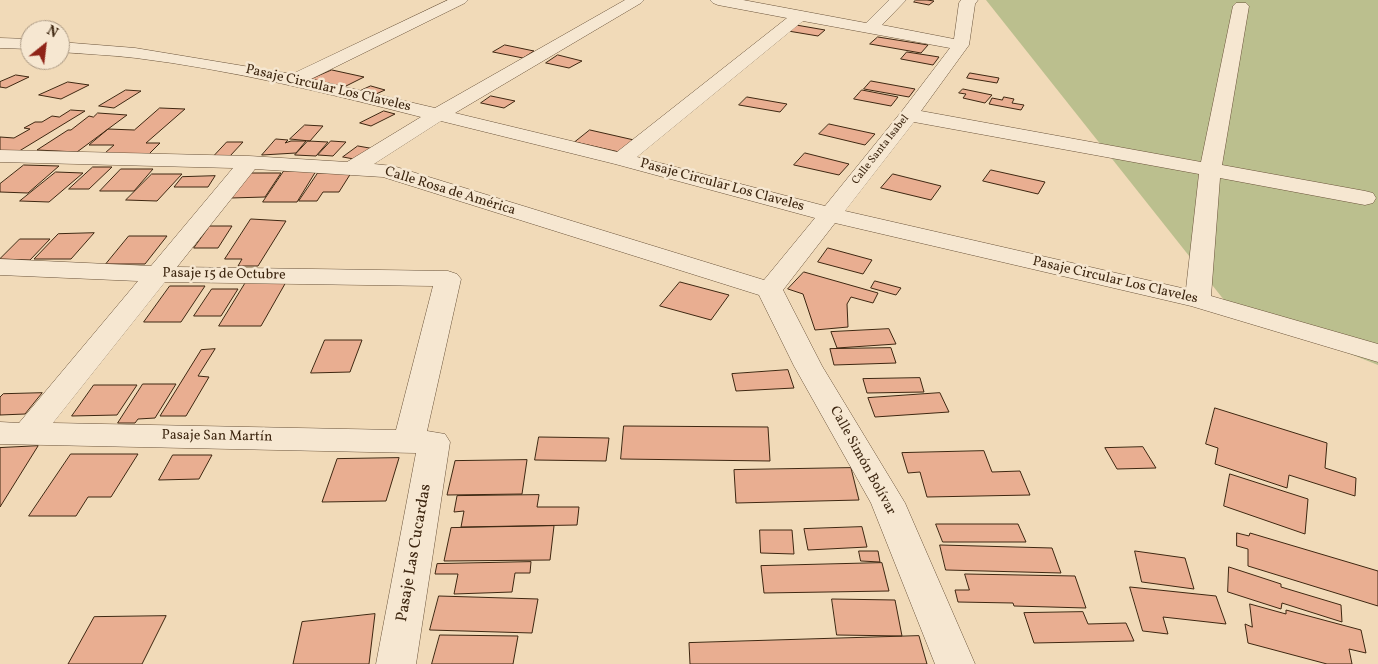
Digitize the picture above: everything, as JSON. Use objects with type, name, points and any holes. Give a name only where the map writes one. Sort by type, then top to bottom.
[{"type":"street","points":[[294,80],[460,0]]},
{"type":"street","points":[[351,169],[439,114],[636,0]]},
{"type":"street","points":[[870,28],[898,0]]},
{"type":"street","name":"Calle Santa Isabel","points":[[770,290],[831,215],[960,44],[967,3],[970,0]]},
{"type":"street","points":[[727,1],[798,16],[960,44]]},
{"type":"street","points":[[1198,300],[1210,170],[1241,6]]},
{"type":"street","points":[[621,159],[798,16]]},
{"type":"street","points":[[0,43],[20,44]]},
{"type":"street","name":"Pasaje Circular Los Claveles","points":[[70,48],[135,53],[294,80],[621,159],[831,215],[1198,300],[1378,352]]},
{"type":"street","points":[[908,115],[1365,198]]},
{"type":"street","name":"Calle Rosa de América","points":[[0,156],[249,162],[385,171],[770,290]]},
{"type":"street","points":[[14,433],[158,274],[249,162]]},
{"type":"street","name":"Pasaje 15 de Octubre","points":[[0,267],[158,274],[448,280]]},
{"type":"street","name":"Pasaje Las Cucardas","points":[[396,664],[421,442],[448,280]]},
{"type":"street","name":"Calle Simón Bolívar","points":[[770,290],[808,366],[888,503],[955,664]]},
{"type":"street","name":"Pasaje San Martín","points":[[14,433],[421,442]]},
{"type":"green space","points":[[986,0],[1378,0],[1378,365],[1228,305]]},
{"type":"building","points":[[916,0],[934,1],[929,5],[914,2]]},
{"type":"building","points":[[796,25],[825,30],[818,36],[788,31]]},
{"type":"building","points":[[878,37],[928,45],[921,53],[870,44]]},
{"type":"building","points":[[505,45],[534,51],[523,58],[493,52]]},
{"type":"building","points":[[907,52],[939,57],[933,65],[901,59]]},
{"type":"building","points":[[558,55],[582,61],[569,68],[546,63]]},
{"type":"building","points":[[332,70],[364,77],[344,87],[311,79]]},
{"type":"building","points":[[970,73],[999,78],[997,83],[967,78]]},
{"type":"building","points":[[16,75],[29,77],[6,88],[0,87],[0,82]]},
{"type":"building","points":[[871,81],[915,89],[909,97],[864,89]]},
{"type":"building","points":[[68,82],[89,85],[61,99],[39,95]]},
{"type":"building","points":[[371,86],[385,90],[376,94],[362,90]]},
{"type":"building","points":[[963,89],[992,95],[985,103],[963,98],[966,94],[959,93]]},
{"type":"building","points":[[126,90],[141,91],[114,108],[99,106]]},
{"type":"building","points":[[862,90],[898,97],[891,106],[854,99]]},
{"type":"building","points":[[491,96],[515,101],[504,108],[481,103]]},
{"type":"building","points":[[747,97],[787,104],[780,112],[739,105]]},
{"type":"building","points":[[1004,97],[1014,99],[1012,103],[1024,105],[1021,110],[989,104],[992,98],[1002,100]]},
{"type":"building","points":[[160,108],[185,109],[146,143],[160,143],[148,155],[105,153],[114,145],[89,145],[108,129],[134,130]]},
{"type":"building","points":[[71,110],[85,111],[16,153],[0,151],[0,137],[14,138],[30,129],[24,128],[35,122],[42,122],[52,116],[59,117]]},
{"type":"building","points":[[384,111],[395,114],[371,126],[360,123]]},
{"type":"building","points":[[98,113],[127,115],[77,152],[37,150],[68,130],[71,130],[89,116],[93,117]]},
{"type":"building","points":[[829,124],[875,134],[865,145],[819,134]]},
{"type":"building","points":[[305,125],[323,126],[310,141],[290,139]]},
{"type":"building","points":[[590,130],[634,140],[619,152],[575,142]]},
{"type":"building","points":[[276,139],[288,140],[285,143],[306,141],[296,153],[262,155]]},
{"type":"building","points":[[308,141],[328,142],[316,156],[295,155]]},
{"type":"building","points":[[331,141],[346,142],[333,156],[318,155]]},
{"type":"building","points":[[227,142],[243,142],[230,156],[214,156]]},
{"type":"building","points":[[358,146],[375,149],[359,160],[343,157]]},
{"type":"building","points":[[805,153],[849,164],[839,175],[794,165]]},
{"type":"building","points":[[24,165],[59,166],[28,193],[0,192],[0,184]]},
{"type":"building","points":[[93,167],[112,167],[89,189],[69,189]]},
{"type":"building","points":[[121,169],[153,169],[134,191],[100,191]]},
{"type":"building","points":[[991,170],[1045,182],[1038,194],[983,181]]},
{"type":"building","points":[[284,171],[316,171],[297,202],[263,202]]},
{"type":"building","points":[[56,172],[83,173],[49,202],[20,201]]},
{"type":"building","points":[[248,173],[281,173],[265,197],[231,198]]},
{"type":"building","points":[[318,173],[351,173],[339,192],[323,192],[317,201],[299,201]]},
{"type":"building","points":[[152,174],[182,174],[157,201],[126,200]]},
{"type":"building","points":[[893,174],[941,186],[931,200],[881,188]]},
{"type":"building","points":[[215,176],[208,187],[174,187],[182,177]]},
{"type":"building","points":[[251,219],[286,221],[258,266],[238,266],[242,259],[225,259]]},
{"type":"building","points":[[210,226],[232,226],[218,248],[194,248]]},
{"type":"building","points":[[94,233],[71,259],[34,259],[58,234]]},
{"type":"building","points":[[129,236],[167,236],[145,264],[106,264]]},
{"type":"building","points":[[20,239],[50,239],[30,260],[0,259]]},
{"type":"building","points":[[828,248],[872,260],[863,274],[818,262]]},
{"type":"building","points":[[804,272],[878,293],[873,303],[851,297],[847,304],[848,327],[815,330],[803,294],[788,289]]},
{"type":"building","points":[[875,281],[901,288],[896,295],[871,288]]},
{"type":"building","points":[[246,282],[286,282],[261,326],[219,326]]},
{"type":"building","points":[[680,282],[729,295],[711,320],[660,306]]},
{"type":"building","points":[[170,286],[205,286],[181,322],[144,322]]},
{"type":"building","points":[[212,289],[238,289],[221,316],[194,316]]},
{"type":"building","points":[[889,329],[896,344],[837,348],[831,332]]},
{"type":"building","points":[[325,340],[362,340],[350,372],[311,373]]},
{"type":"building","points":[[891,348],[896,363],[834,365],[830,349]]},
{"type":"building","points":[[215,349],[198,376],[209,377],[186,416],[160,416],[201,350]]},
{"type":"building","points":[[788,370],[794,388],[736,391],[732,374]]},
{"type":"building","points":[[920,378],[924,392],[867,393],[863,379]]},
{"type":"building","points":[[143,384],[176,384],[155,418],[138,419],[135,423],[118,423]]},
{"type":"building","points":[[94,385],[137,385],[117,415],[72,416]]},
{"type":"building","points":[[42,393],[25,414],[0,415],[0,397],[3,394]]},
{"type":"building","points":[[940,393],[949,412],[875,417],[868,398]]},
{"type":"building","points":[[1215,408],[1327,443],[1325,468],[1356,478],[1355,496],[1289,475],[1287,488],[1215,464],[1218,448],[1206,444]]},
{"type":"building","points":[[624,426],[768,427],[770,461],[621,459]]},
{"type":"building","points":[[539,437],[609,438],[606,461],[535,460]]},
{"type":"building","points":[[38,446],[0,507],[0,448]]},
{"type":"building","points":[[1143,447],[1156,468],[1117,469],[1105,448]]},
{"type":"building","points":[[984,451],[992,472],[1020,471],[1030,495],[927,497],[920,472],[908,473],[902,453]]},
{"type":"building","points":[[71,454],[138,454],[111,497],[88,497],[76,516],[29,516]]},
{"type":"building","points":[[173,455],[212,455],[199,479],[159,480]]},
{"type":"building","points":[[399,458],[386,501],[322,502],[337,459]]},
{"type":"building","points":[[527,460],[522,494],[447,495],[455,461]]},
{"type":"building","points":[[851,468],[859,500],[736,503],[734,470]]},
{"type":"building","points":[[1230,474],[1308,499],[1305,534],[1224,506]]},
{"type":"building","points":[[539,495],[537,507],[579,507],[577,525],[461,527],[464,511],[454,512],[457,496]]},
{"type":"building","points":[[936,524],[1018,524],[1026,542],[943,542]]},
{"type":"building","points":[[554,526],[550,560],[444,561],[451,528]]},
{"type":"building","points":[[862,527],[867,547],[808,550],[804,529]]},
{"type":"building","points":[[760,530],[792,530],[794,554],[761,553]]},
{"type":"building","points":[[1237,533],[1249,536],[1250,533],[1378,571],[1378,606],[1248,566],[1248,549],[1237,546]]},
{"type":"building","points":[[940,545],[1052,548],[1061,573],[946,570]]},
{"type":"building","points":[[859,551],[878,551],[880,562],[861,561]]},
{"type":"building","points":[[1135,551],[1185,558],[1194,589],[1142,582]]},
{"type":"building","points":[[531,562],[530,573],[515,573],[512,592],[454,594],[458,574],[435,574],[437,564]]},
{"type":"building","points":[[882,563],[889,591],[764,593],[761,566]]},
{"type":"building","points":[[1229,567],[1281,584],[1281,587],[1341,605],[1342,622],[1282,603],[1281,609],[1228,592]]},
{"type":"building","points":[[965,574],[1075,576],[1086,608],[1014,606],[1013,603],[958,602],[955,590],[969,590]]},
{"type":"building","points":[[1130,587],[1216,596],[1226,624],[1163,617],[1168,634],[1143,631]]},
{"type":"building","points":[[439,596],[538,599],[532,633],[430,630]]},
{"type":"building","points":[[832,599],[895,600],[902,636],[837,635]]},
{"type":"building","points":[[1250,604],[1286,614],[1286,610],[1361,630],[1366,653],[1349,649],[1352,664],[1327,664],[1248,643],[1245,624],[1252,627]]},
{"type":"building","points":[[1083,612],[1088,624],[1126,623],[1134,641],[1034,643],[1024,613]]},
{"type":"building","points":[[375,614],[369,664],[293,664],[302,622]]},
{"type":"building","points":[[166,616],[142,664],[68,664],[94,617]]},
{"type":"building","points":[[440,635],[518,636],[513,664],[432,664]]},
{"type":"building","points":[[919,636],[927,664],[690,664],[689,643]]}]
